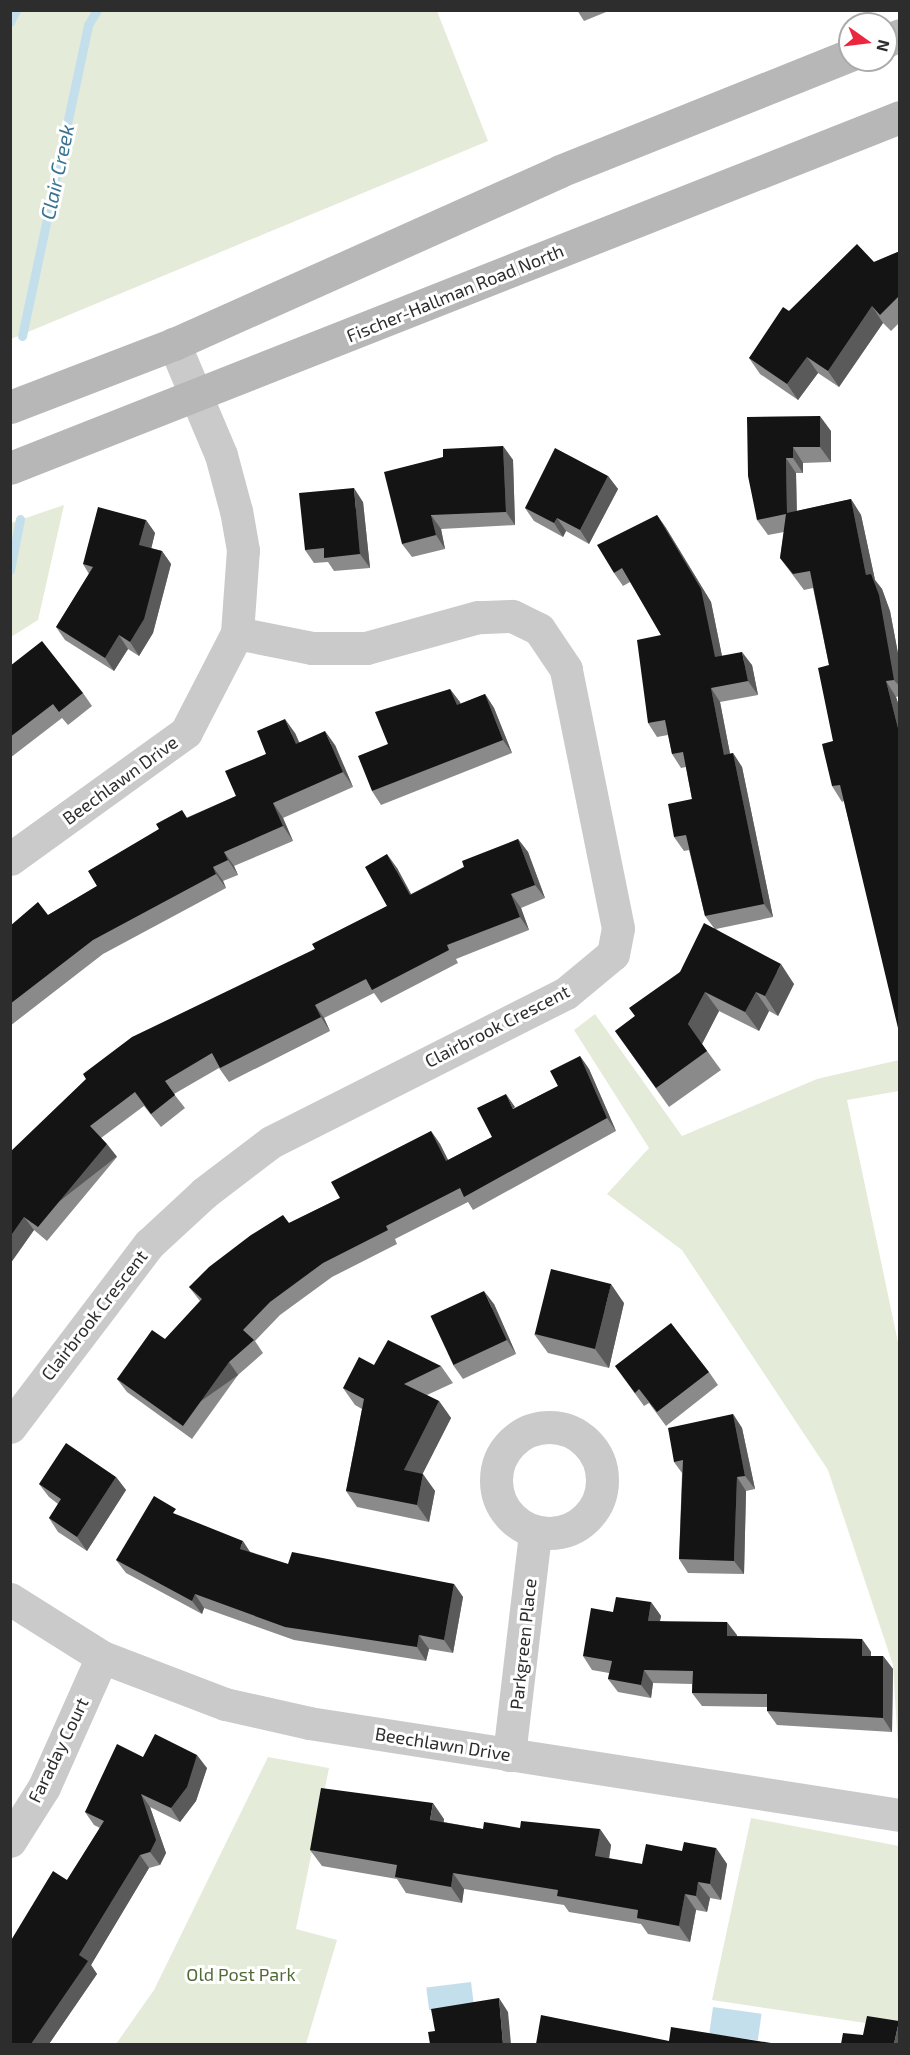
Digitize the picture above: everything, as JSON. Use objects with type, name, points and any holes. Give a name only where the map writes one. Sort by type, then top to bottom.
[{"type":"main road","points":[[10,407],[174,344],[560,171],[838,60]]},
{"type":"main road","name":"Fischer-Hallman Road North","points":[[10,468],[900,117]]},
{"type":"street","name":"Beechlawn Drive","points":[[10,859],[186,732],[237,633],[243,550],[221,455],[174,344]]},
{"type":"street","name":"Clairbrook Crescent","points":[[10,1427],[149,1244],[204,1193],[271,1142],[566,993],[613,954],[618,928],[566,669],[556,648],[539,629],[512,616],[478,617],[366,648],[312,648],[237,633]]},
{"type":"street","name":"Parkgreen Place","points":[[509,1755],[535,1532]]},
{"type":"street","name":"Beechlawn Drive","points":[[10,1599],[102,1657],[225,1704],[509,1755],[900,1815]]},
{"type":"street","name":"Faraday Court","points":[[10,1841],[44,1787],[102,1657]]},
{"type":"green space","points":[[10,11],[437,11],[488,141],[11,339]]},
{"type":"green space","points":[[64,505],[38,620],[11,637],[11,523]]},
{"type":"green space","points":[[595,1014],[682,1136],[817,1079],[899,1060],[899,1091],[847,1100],[899,1347],[899,1762],[893,1665],[828,1470],[682,1250],[607,1194],[649,1148],[574,1030]]},
{"type":"green space","name":"Old Post Park","points":[[268,1757],[329,1768],[296,1929],[337,1940],[306,2044],[116,2044],[154,1990]]},
{"type":"green space","points":[[751,1818],[899,1846],[899,2028],[712,2000]]},
{"type":"water","points":[[471,1982],[474,2005],[429,2010],[426,1987]]},
{"type":"water","points":[[713,2007],[762,2014],[758,2041],[709,2034]]},
{"type":"building","points":[[857,244],[874,262],[900,251],[900,295],[880,315],[872,306],[828,371],[807,357],[787,384],[749,358],[783,307],[789,311]]},
{"type":"building","points":[[820,416],[820,447],[793,447],[793,458],[786,458],[787,513],[851,499],[866,575],[871,574],[879,595],[894,680],[886,681],[900,736],[900,1028],[898,1028],[840,785],[832,786],[822,744],[833,741],[818,668],[829,665],[810,571],[793,574],[780,558],[786,514],[757,520],[748,476],[747,417]]},
{"type":"building","points":[[503,446],[506,512],[431,515],[436,535],[402,544],[384,472],[443,457],[443,449]]},
{"type":"building","points":[[555,448],[608,476],[580,530],[557,518],[554,523],[525,508]]},
{"type":"building","points":[[354,488],[360,554],[324,558],[324,548],[305,550],[299,493]]},
{"type":"building","points":[[98,507],[146,520],[139,545],[162,551],[144,619],[130,642],[119,635],[105,658],[56,627],[93,567],[83,564]]},
{"type":"building","points":[[657,515],[701,589],[715,657],[742,652],[748,681],[711,688],[724,755],[733,753],[764,904],[705,916],[686,835],[674,837],[668,804],[692,799],[683,752],[672,754],[665,720],[648,723],[637,640],[661,635],[622,568],[614,573],[597,545]]},
{"type":"building","points":[[42,641],[83,693],[59,712],[53,704],[10,737],[10,666]]},
{"type":"building","points":[[450,689],[457,705],[485,694],[503,740],[372,791],[358,756],[388,744],[375,712]]},
{"type":"building","points":[[285,719],[296,744],[325,731],[343,772],[273,803],[283,826],[224,852],[228,860],[213,867],[216,874],[93,940],[10,1004],[10,926],[38,902],[48,915],[97,886],[88,871],[159,829],[156,824],[182,810],[187,818],[236,796],[225,771],[266,754],[257,731]]},
{"type":"building","points":[[518,839],[535,885],[511,894],[520,917],[447,945],[449,950],[372,990],[366,979],[315,1005],[321,1017],[220,1068],[212,1053],[165,1081],[175,1095],[151,1114],[135,1092],[90,1126],[107,1144],[38,1227],[24,1217],[10,1237],[10,1152],[86,1079],[83,1074],[132,1037],[315,949],[312,944],[387,906],[365,867],[387,854],[410,895],[464,867],[462,861]]},
{"type":"building","points":[[704,923],[781,964],[765,996],[756,992],[745,1012],[705,992],[688,1024],[707,1051],[656,1088],[615,1031],[635,1016],[629,1008],[680,972]]},
{"type":"building","points":[[580,1056],[607,1118],[464,1197],[460,1188],[386,1226],[388,1230],[323,1263],[270,1302],[243,1330],[254,1340],[229,1362],[183,1426],[117,1379],[152,1330],[165,1339],[202,1299],[189,1287],[209,1267],[251,1235],[283,1215],[289,1223],[340,1198],[331,1182],[431,1131],[446,1161],[492,1137],[477,1108],[506,1094],[513,1109],[558,1086],[550,1071]]},
{"type":"building","points":[[551,1269],[611,1284],[595,1349],[535,1334]]},
{"type":"building","points":[[484,1291],[507,1340],[453,1365],[431,1316]]},
{"type":"building","points":[[671,1323],[709,1372],[657,1412],[639,1389],[635,1393],[615,1366]]},
{"type":"building","points":[[388,1340],[441,1366],[404,1384],[439,1401],[404,1470],[423,1474],[417,1505],[346,1491],[364,1399],[343,1388],[359,1357],[374,1365]]},
{"type":"building","points":[[733,1414],[745,1476],[737,1477],[734,1561],[679,1559],[683,1460],[674,1462],[668,1428]]},
{"type":"building","points":[[66,1443],[116,1477],[77,1537],[49,1518],[61,1499],[39,1484]]},
{"type":"building","points":[[154,1496],[176,1509],[173,1513],[243,1541],[240,1549],[288,1564],[292,1552],[454,1584],[444,1640],[419,1635],[417,1647],[285,1627],[195,1594],[192,1601],[116,1560]]},
{"type":"building","points":[[616,1597],[651,1602],[648,1621],[727,1622],[727,1636],[862,1639],[862,1656],[883,1656],[883,1718],[767,1711],[767,1694],[692,1693],[693,1671],[644,1670],[641,1685],[608,1679],[612,1661],[583,1656],[591,1608],[613,1612]]},
{"type":"building","points":[[155,1734],[197,1755],[187,1787],[171,1808],[141,1794],[156,1840],[150,1852],[140,1855],[79,1955],[88,1961],[31,2044],[10,2044],[10,1942],[53,1871],[67,1880],[104,1821],[85,1812],[117,1744],[143,1757]]},
{"type":"building","points":[[321,1788],[433,1803],[430,1820],[483,1829],[484,1822],[520,1828],[521,1821],[600,1829],[595,1856],[642,1864],[646,1844],[682,1851],[684,1842],[716,1848],[710,1884],[698,1882],[696,1896],[685,1894],[679,1926],[637,1918],[638,1910],[557,1896],[558,1890],[453,1873],[451,1887],[395,1877],[397,1865],[310,1850]]},
{"type":"building","points":[[499,1998],[503,2044],[430,2044],[428,2032],[435,2031],[431,2009]]},
{"type":"building","points":[[541,2015],[669,2041],[671,2027],[777,2044],[536,2044]]},
{"type":"building","points":[[867,2016],[899,2021],[894,2044],[841,2044],[843,2033],[863,2035]]},
{"type":"waterway","points":[[10,22],[16,10]]},
{"type":"waterway","name":"Clair Creek","points":[[22,336],[88,25],[97,10]]},
{"type":"waterway","name":"Clair Creek","points":[[10,570],[20,519]]}]
